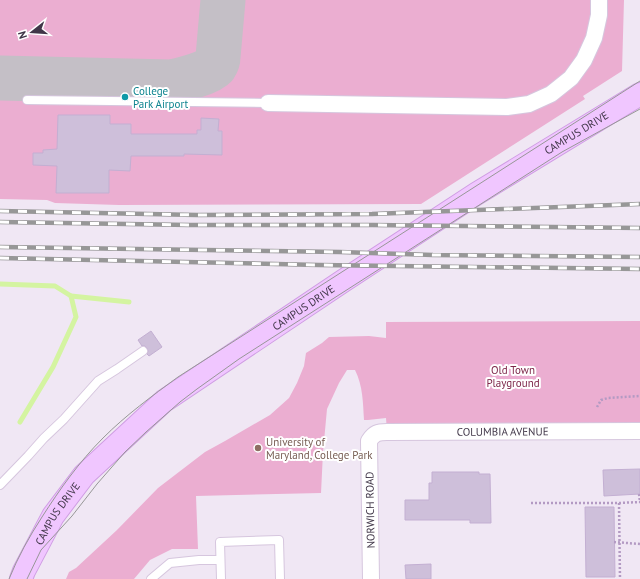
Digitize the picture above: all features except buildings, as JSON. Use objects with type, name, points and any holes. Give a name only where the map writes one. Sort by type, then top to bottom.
[{"type":"main road","name":"CAMPUS DRIVE","points":[[21,579],[53,516],[84,475],[164,401],[476,194],[640,94]]},
{"type":"street","points":[[268,103],[507,107],[529,104],[551,94],[571,78],[584,60],[594,38],[599,15],[599,0]]},
{"type":"street","name":"COLUMBIA AVENUE","points":[[369,441],[372,436],[378,432],[640,431]]},
{"type":"street","name":"NORWICH ROAD","points":[[369,441],[371,579]]},
{"type":"lane","points":[[27,100],[268,103]]},
{"type":"lane","points":[[0,485],[64,419],[98,381],[143,351]]},
{"type":"lane","points":[[221,579],[220,542],[279,540],[280,579]]},
{"type":"lane","points":[[151,579],[170,563],[199,560],[220,560]]},
{"type":"path","points":[[597,407],[601,400],[608,398],[640,396]]},
{"type":"path","points":[[531,503],[640,502],[639,494]]},
{"type":"path","points":[[619,503],[620,579]]},
{"type":"path","points":[[614,542],[640,544]]},
{"type":"green space","name":"College Park Airport","points":[[0,0],[624,0],[622,71],[583,96],[585,99],[421,204],[119,205],[55,203],[47,200],[0,199]]},
{"type":"green space","name":"Old Town Playground","points":[[640,321],[640,431],[387,432],[386,418],[364,420],[362,395],[358,376],[355,370],[347,370],[327,409],[321,493],[196,496],[198,549],[172,549],[150,560],[134,579],[66,579],[69,572],[76,568],[117,530],[158,488],[205,452],[270,415],[289,398],[304,366],[306,353],[329,337],[369,336],[386,338],[386,322]]},
{"type":"waterway","points":[[0,284],[55,286],[71,296],[76,317],[53,367],[20,422]]},
{"type":"waterway","points":[[71,296],[129,302]]},
{"type":"taxiway","points":[[0,78],[171,82],[201,74],[212,69],[217,62],[223,0]]},
{"type":"tram line","points":[[9,579],[33,532],[70,476],[103,438],[139,406],[178,377],[640,81]]},
{"type":"tram line","points":[[27,579],[41,550],[72,516],[97,484],[125,452],[180,402],[239,359],[562,152],[640,109]]},
{"type":"railway","points":[[0,211],[197,215],[372,214],[640,204]]},
{"type":"railway","points":[[0,222],[190,225],[372,225],[640,228]]},
{"type":"railway","points":[[0,247],[340,252],[433,255],[640,257]]},
{"type":"railway","points":[[0,258],[319,265],[640,269]]},
{"type":"place","name":"College Park Airport","points":[[125,97]]},
{"type":"place","name":"University of Maryland, College Park","points":[[258,448]]}]
